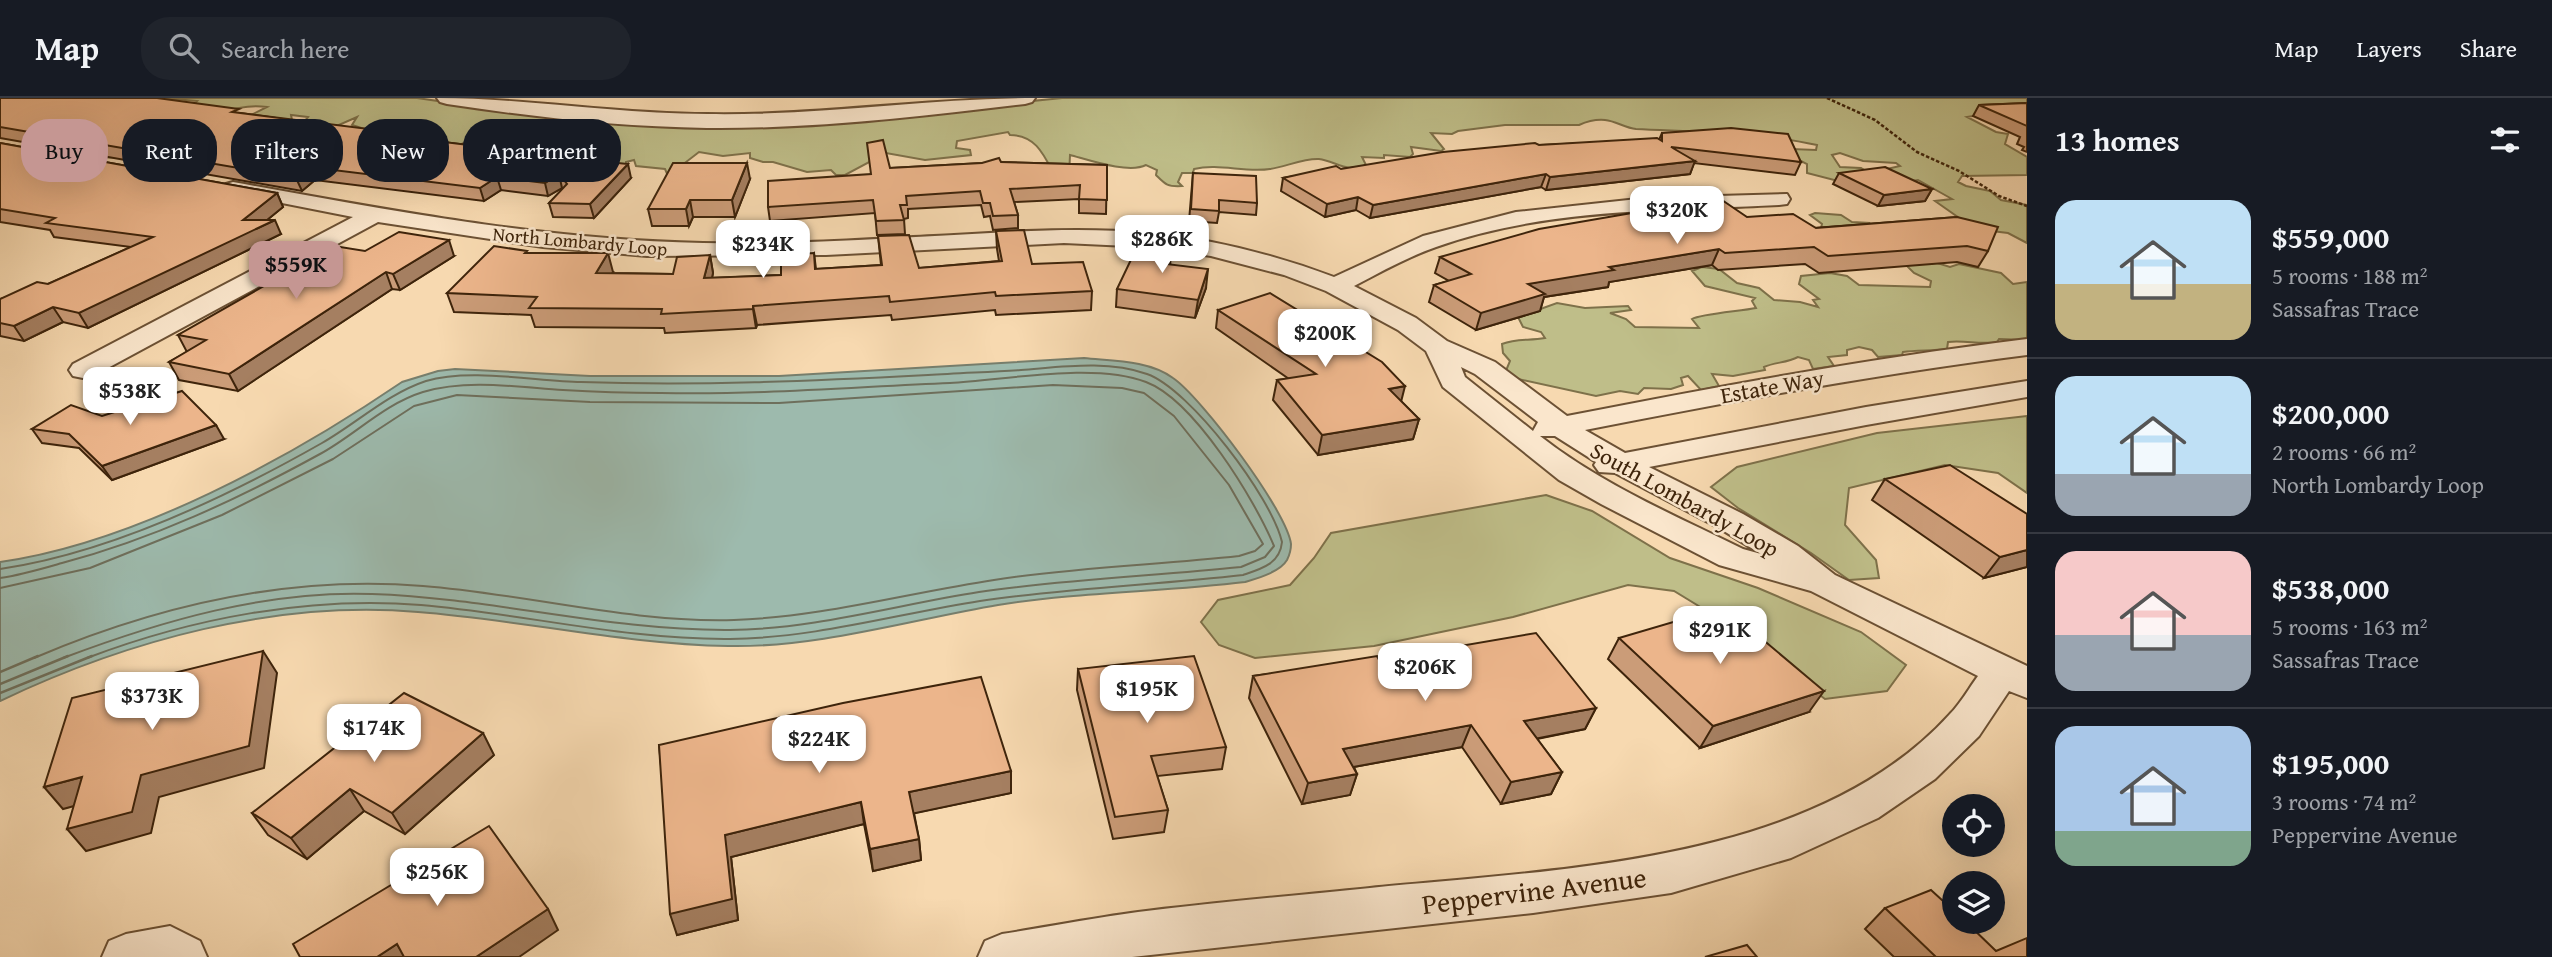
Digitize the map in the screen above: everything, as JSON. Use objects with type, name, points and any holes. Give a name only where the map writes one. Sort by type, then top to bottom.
[{"type":"street","points":[[447,98],[565,114],[708,121],[857,114],[1025,98]]},
{"type":"street","name":"North Lombardy Loop","points":[[215,184],[531,240],[651,249],[780,249],[1064,236],[1149,240],[1253,258],[1335,286],[1395,317],[1438,347],[1485,368],[1550,438]]},
{"type":"street","points":[[1335,286],[1396,255],[1431,241],[1514,219],[1601,208],[1779,200]]},
{"type":"street","points":[[83,370],[376,214]]},
{"type":"street","points":[[1438,347],[1453,381],[1550,438]]},
{"type":"street","name":"Estate Way","points":[[1550,438],[1808,379],[2027,347]]},
{"type":"street","name":"Estate Way","points":[[1570,473],[2027,388]]},
{"type":"street","name":"South Lombardy Loop","points":[[1550,438],[1620,463],[1731,520],[1786,554],[1823,583]]},
{"type":"street","name":"South Lombardy Loop","points":[[1550,438],[1570,473],[1612,497],[1731,557],[1823,583],[2015,677]]},
{"type":"street","name":"Peppervine Avenue","points":[[1002,957],[1138,934],[1533,892],[1671,873],[1776,844],[1863,805],[1920,767],[2015,677]]},
{"type":"street","points":[[126,957],[170,949],[183,957]]},
{"type":"path","points":[[1827,98],[1875,120],[1917,152],[1959,171],[1999,195],[2027,206]]},
{"type":"shaded area","points":[[154,98],[417,98],[559,119],[463,119],[463,143],[449,150],[449,119],[357,119],[357,127],[352,125],[357,117],[343,123],[343,119],[306,119],[308,117],[291,115],[292,119],[243,119],[267,107],[245,107],[207,119],[169,119],[180,116],[197,101],[174,99],[163,105]]},
{"type":"shaded area","points":[[1062,98],[2027,98],[2027,107],[1967,117],[1996,132],[2008,134],[2005,144],[2027,157],[2027,175],[1962,176],[1958,182],[1990,191],[2001,200],[2027,205],[2027,243],[2008,233],[1975,229],[1935,201],[1952,199],[1918,180],[1906,182],[1882,170],[1900,166],[1896,163],[1863,161],[1840,153],[1832,155],[1840,167],[1861,168],[1871,174],[1838,181],[1807,173],[1807,164],[1797,159],[1792,149],[1816,150],[1817,145],[1750,135],[1636,129],[1601,120],[1579,125],[1505,125],[1452,134],[1431,133],[1444,149],[1441,151],[1411,147],[1413,154],[1410,157],[1362,157],[1366,165],[1354,168],[1319,159],[1261,170],[1203,167],[1194,169],[1193,173],[1182,173],[1178,182],[1182,186],[1164,183],[1156,175],[1157,170],[1146,165],[1119,167],[1070,155],[1069,176],[1055,176],[1033,142],[1008,132],[957,141],[956,148],[970,150],[971,155],[925,160],[886,153],[845,175],[836,175],[831,170],[807,172],[773,162],[763,162],[750,158],[750,153],[723,156],[699,152],[668,176],[665,169],[636,166],[634,160],[626,162],[626,168],[621,168],[621,122],[903,114]]},
{"type":"shaded area","points":[[122,132],[122,155],[108,157],[108,136]]},
{"type":"shaded area","points":[[1810,215],[1841,215],[1852,222],[1869,223],[1868,225],[1908,254],[1950,267],[1959,264],[2001,273],[2013,284],[2027,282],[2027,340],[1948,342],[1947,349],[1908,351],[1902,355],[1878,357],[1872,350],[1859,347],[1847,350],[1847,355],[1828,357],[1834,366],[1813,369],[1809,360],[1798,357],[1764,367],[1765,370],[1733,376],[1712,374],[1719,386],[1701,390],[1688,376],[1681,378],[1683,385],[1671,389],[1644,388],[1638,394],[1620,391],[1596,396],[1518,379],[1505,373],[1510,361],[1503,353],[1502,344],[1545,338],[1541,332],[1523,327],[1518,317],[1557,303],[1585,308],[1628,306],[1631,310],[1610,313],[1626,319],[1635,327],[1699,328],[1692,319],[1756,308],[1752,301],[1755,298],[1705,286],[1692,271],[1702,267],[1719,269],[1737,283],[1759,288],[1774,300],[1800,302],[1818,307],[1813,300],[1819,299],[1799,284],[1801,276],[1830,273],[1847,276],[1859,285],[1930,287],[1931,281],[1914,273],[1905,264],[1821,228],[1822,224]]},
{"type":"shaded area","points":[[2027,416],[2027,493],[1998,473],[1945,465],[1849,488],[1845,525],[1876,560],[1879,578],[1849,580],[1738,508],[1711,487],[1737,467],[1877,433]]},
{"type":"shaded area","points":[[1546,495],[1592,511],[1670,558],[1758,588],[1861,632],[1906,665],[1887,691],[1825,699],[1715,616],[1674,591],[1628,585],[1513,617],[1374,646],[1255,658],[1219,645],[1201,622],[1218,600],[1290,585],[1314,558],[1331,533]]},
{"type":"water","points":[[1084,358],[1130,362],[1153,368],[1173,378],[1186,389],[1222,430],[1275,507],[1291,544],[1284,564],[1268,574],[1245,582],[998,605],[829,638],[762,645],[728,646],[650,641],[418,612],[310,612],[203,629],[151,643],[49,679],[0,701],[0,562],[51,552],[104,537],[157,517],[210,493],[311,440],[402,382],[438,371],[455,369],[590,376],[779,376]]},
{"type":"building","points":[[0,98],[157,98],[288,119],[231,119],[231,167],[217,164],[217,119],[122,119],[122,148],[108,146],[108,119],[21,119],[21,131],[0,127]]},
{"type":"building","points":[[2027,103],[2027,126],[1979,105]]},
{"type":"building","points":[[343,126],[357,128],[357,173],[343,171]]},
{"type":"building","points":[[1731,128],[1788,134],[1801,162],[1671,147],[1695,161],[1550,177],[1546,174],[1373,205],[1358,197],[1327,204],[1283,178],[1336,166],[1341,169],[1443,152],[1535,143],[1539,145],[1657,138],[1662,141],[1662,133]]},
{"type":"building","points":[[883,140],[890,168],[982,163],[999,158],[1001,162],[1107,165],[1107,200],[1079,199],[1080,185],[1010,189],[1018,215],[993,216],[990,203],[983,203],[980,191],[906,196],[907,205],[900,205],[904,220],[876,221],[873,200],[768,207],[768,181],[871,174],[867,143]]},
{"type":"building","points":[[0,143],[21,147],[21,182],[108,182],[108,162],[122,165],[122,182],[216,182],[277,193],[243,220],[275,220],[79,313],[53,307],[14,326],[0,323],[0,299],[37,282],[48,284],[153,237],[46,223],[55,218],[0,209]]},
{"type":"building","points":[[449,143],[463,144],[463,182],[489,182],[480,188],[431,182],[449,182]]},
{"type":"building","points":[[673,163],[747,163],[732,200],[690,200],[686,209],[648,209]]},
{"type":"building","points":[[1885,167],[1932,189],[1884,195],[1839,173]]},
{"type":"building","points":[[1193,173],[1256,176],[1257,203],[1219,200],[1219,211],[1191,209]]},
{"type":"building","points":[[565,182],[611,182],[590,204],[549,203],[567,184]]},
{"type":"building","points":[[1719,198],[1747,217],[1793,214],[1816,228],[1957,217],[1998,227],[1988,251],[1967,246],[1828,256],[1814,247],[1725,253],[1719,249],[1609,267],[1614,270],[1528,284],[1545,294],[1481,313],[1434,285],[1471,274],[1440,257],[1539,229]]},
{"type":"building","points":[[1024,230],[1032,264],[1083,262],[1092,291],[996,296],[995,292],[890,302],[889,296],[753,306],[753,309],[661,314],[662,309],[529,308],[537,297],[447,293],[494,246],[527,251],[525,253],[608,253],[596,273],[673,274],[677,257],[710,255],[704,278],[781,275],[781,255],[814,253],[815,269],[882,265],[878,236],[909,235],[919,268],[1002,261],[996,231]]},
{"type":"building","points":[[399,232],[449,240],[393,274],[386,272],[229,374],[169,362],[206,340],[178,335],[334,246],[365,251]]},
{"type":"building","points":[[1138,245],[1171,249],[1166,264],[1208,269],[1198,300],[1117,289]]},
{"type":"building","points":[[1270,293],[1382,362],[1405,386],[1389,389],[1419,419],[1322,435],[1277,380],[1316,374],[1218,310]]},
{"type":"building","points":[[182,391],[216,425],[102,466],[69,434],[32,429],[71,405],[102,416]]},
{"type":"building","points":[[1950,465],[2027,514],[2027,550],[2000,557],[1885,479]]},
{"type":"building","points":[[1724,607],[1824,691],[1713,726],[1619,638]]},
{"type":"building","points":[[1536,633],[1596,708],[1524,721],[1562,772],[1511,782],[1471,725],[1343,749],[1357,774],[1308,783],[1253,676],[1377,656],[1379,660]]},
{"type":"building","points":[[263,651],[249,746],[141,775],[132,812],[67,829],[82,777],[44,787],[72,698]]},
{"type":"building","points":[[1194,656],[1226,747],[1151,756],[1168,810],[1115,817],[1078,669]]},
{"type":"building","points":[[981,677],[1011,771],[909,792],[919,839],[870,849],[861,802],[725,835],[732,899],[670,914],[659,745],[843,703]]},
{"type":"building","points":[[404,693],[483,733],[392,813],[350,789],[291,838],[252,813]]},
{"type":"building","points":[[489,826],[548,909],[476,957],[404,957],[397,944],[377,957],[300,957],[293,944]]},
{"type":"building","points":[[1931,890],[1942,900],[1942,934],[1978,934],[1996,951],[2027,938],[2027,957],[1936,957],[1885,908]]},
{"type":"building","points":[[1747,945],[1757,957],[1705,957]]}]
